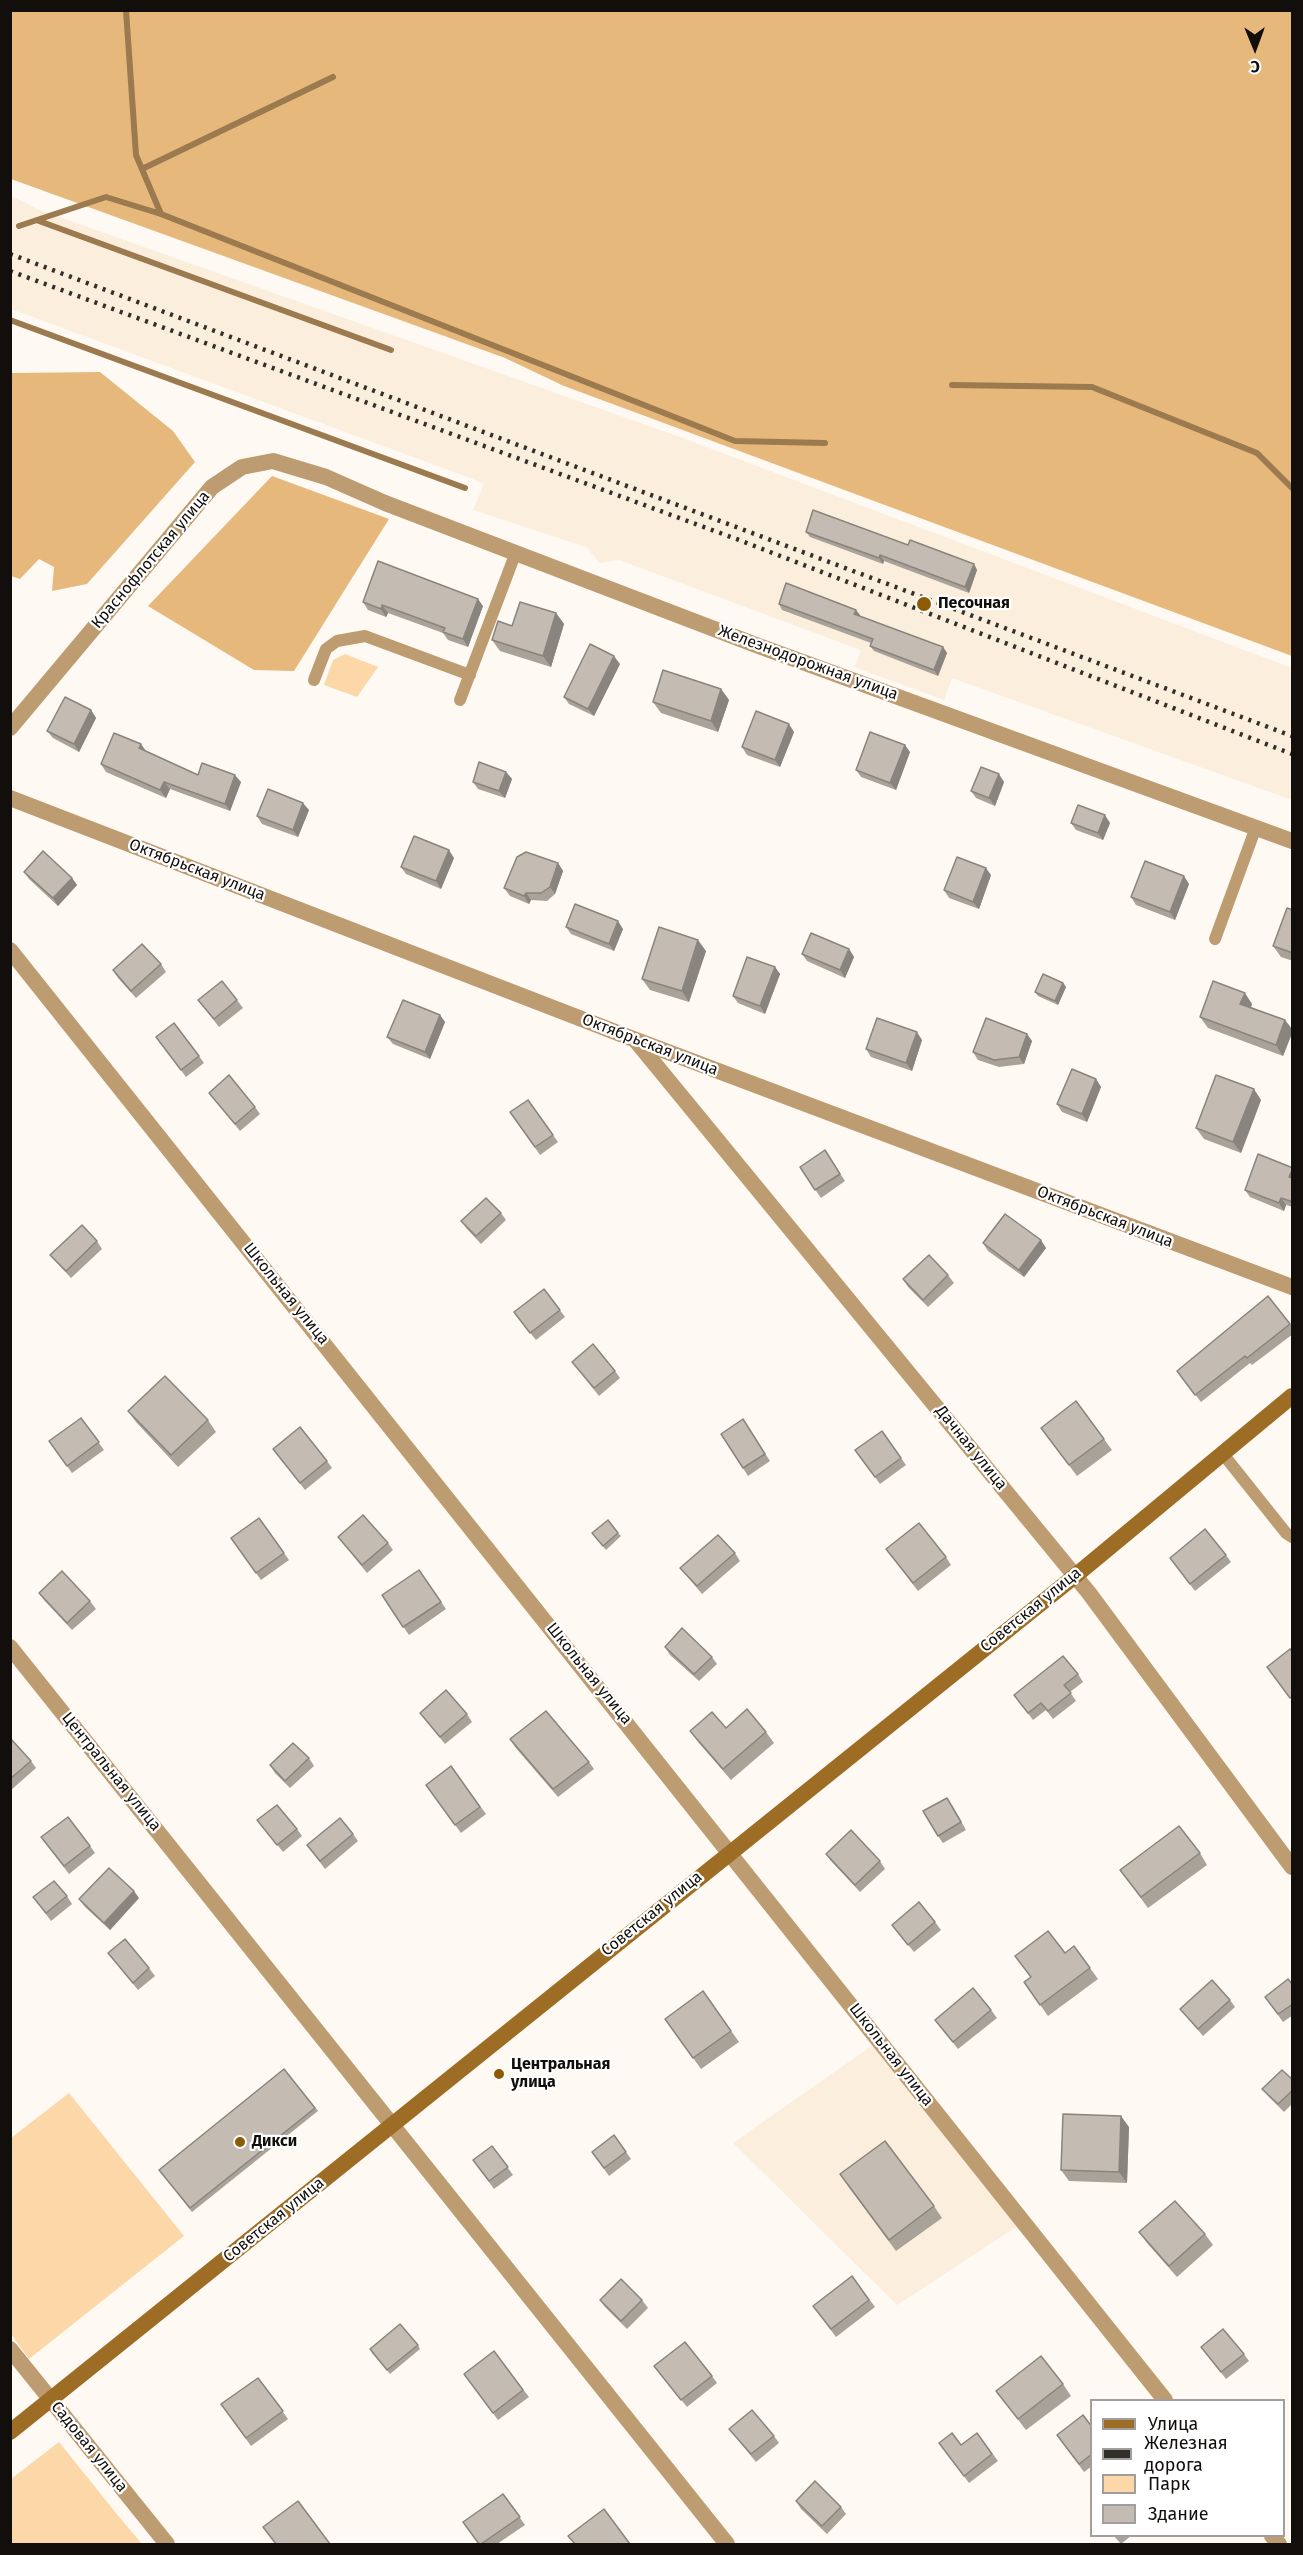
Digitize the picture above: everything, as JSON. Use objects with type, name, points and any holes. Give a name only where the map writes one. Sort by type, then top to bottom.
[{"type":"main road","name":"Советская улица","points":[[10,2432],[1075,1576],[1293,1396]]},
{"type":"street","name":"Краснофлотская улица","points":[[10,728],[212,487],[242,467],[273,462],[326,477]]},
{"type":"street","name":"Железнодорожная улица","points":[[326,477],[385,503],[756,645],[1293,840]]},
{"type":"street","name":"Октябрьская улица","points":[[10,798],[636,1040],[1293,1287]]},
{"type":"street","name":"Школьная улица","points":[[10,950],[730,1851],[1164,2399]]},
{"type":"street","name":"Дачная улица","points":[[636,1040],[1075,1576],[1293,1867]]},
{"type":"street","name":"Центральная улица","points":[[10,1647],[727,2544]]},
{"type":"street","name":"Садовая улица","points":[[10,2349],[167,2544]]},
{"type":"lane","points":[[460,700],[516,552]]},
{"type":"lane","points":[[314,680],[326,650],[337,640],[365,636],[470,675]]},
{"type":"lane","points":[[1215,939],[1256,827]]},
{"type":"lane","points":[[1222,1454],[1286,1533],[1293,1537]]},
{"type":"shaded area","points":[[10,11],[1292,11],[1292,656],[564,386],[505,358],[11,179]]},
{"type":"shaded area","points":[[10,195],[37,209],[680,437],[1292,668],[1292,800],[952,678],[944,700],[854,667],[861,651],[858,649],[619,560],[600,563],[586,547],[473,510],[484,484],[473,479],[11,309]]},
{"type":"shaded area","points":[[100,372],[173,431],[195,462],[87,584],[52,591],[54,567],[39,559],[20,579],[11,576],[11,373]]},
{"type":"shaded area","points":[[272,476],[389,519],[294,671],[254,670],[148,606]]},
{"type":"shaded area","points":[[880,2040],[1024,2222],[897,2305],[733,2143]]},
{"type":"green space","points":[[345,654],[378,667],[357,697],[324,685],[333,660]]},
{"type":"green space","points":[[69,2093],[184,2236],[29,2359],[11,2334],[11,2138]]},
{"type":"green space","points":[[59,2442],[142,2544],[11,2544],[11,2479]]},
{"type":"building","points":[[813,510],[908,545],[910,540],[974,564],[965,587],[880,555],[879,558],[806,532]]},
{"type":"building","points":[[378,561],[478,599],[463,639],[443,632],[445,628],[382,605],[381,609],[363,602]]},
{"type":"building","points":[[786,583],[856,610],[854,614],[943,647],[934,670],[870,646],[873,639],[779,604]]},
{"type":"building","points":[[520,602],[556,613],[543,656],[492,640],[498,621],[512,626]]},
{"type":"building","points":[[590,644],[614,656],[588,709],[564,697]]},
{"type":"building","points":[[663,670],[721,689],[711,721],[653,702]]},
{"type":"building","points":[[65,697],[91,710],[74,744],[47,731]]},
{"type":"building","points":[[756,711],[789,724],[775,760],[742,747]]},
{"type":"building","points":[[870,732],[905,745],[890,783],[856,770]]},
{"type":"building","points":[[114,733],[141,744],[139,748],[198,775],[202,763],[235,775],[225,804],[164,782],[160,790],[101,764]]},
{"type":"building","points":[[479,762],[506,772],[499,791],[473,782]]},
{"type":"building","points":[[981,767],[999,774],[989,798],[971,791]]},
{"type":"building","points":[[268,789],[303,803],[293,830],[257,816]]},
{"type":"building","points":[[1078,805],[1105,815],[1098,833],[1071,823]]},
{"type":"building","points":[[414,836],[449,850],[436,881],[401,867]]},
{"type":"building","points":[[43,851],[72,878],[53,898],[24,872]]},
{"type":"building","points":[[526,852],[558,863],[550,887],[541,893],[526,893],[524,896],[504,888],[517,857]]},
{"type":"building","points":[[957,857],[986,868],[973,902],[944,890]]},
{"type":"building","points":[[1145,861],[1184,876],[1170,912],[1131,897]]},
{"type":"building","points":[[575,904],[618,921],[609,944],[566,927]]},
{"type":"building","points":[[1287,908],[1293,910],[1293,953],[1273,946]]},
{"type":"building","points":[[659,927],[698,940],[682,991],[642,979]]},
{"type":"building","points":[[811,933],[849,949],[840,970],[802,954]]},
{"type":"building","points":[[142,944],[161,964],[131,991],[113,970]]},
{"type":"building","points":[[747,957],[775,967],[760,1006],[733,996]]},
{"type":"building","points":[[1043,974],[1063,983],[1055,1001],[1035,992]]},
{"type":"building","points":[[222,981],[237,1000],[214,1019],[198,1000]]},
{"type":"building","points":[[1213,981],[1245,993],[1240,1004],[1285,1020],[1276,1045],[1200,1017]]},
{"type":"building","points":[[403,1000],[440,1015],[425,1052],[387,1037]]},
{"type":"building","points":[[877,1018],[917,1032],[906,1063],[866,1049]]},
{"type":"building","points":[[986,1018],[1027,1034],[1019,1057],[994,1060],[973,1052]]},
{"type":"building","points":[[174,1023],[199,1056],[181,1070],[156,1037]]},
{"type":"building","points":[[1072,1069],[1096,1079],[1082,1114],[1057,1104]]},
{"type":"building","points":[[229,1075],[255,1107],[235,1124],[209,1093]]},
{"type":"building","points":[[1216,1075],[1254,1089],[1233,1142],[1196,1128]]},
{"type":"building","points":[[528,1100],[553,1135],[535,1147],[510,1112]]},
{"type":"building","points":[[825,1150],[840,1174],[815,1190],[800,1167]]},
{"type":"building","points":[[1258,1154],[1293,1168],[1289,1177],[1293,1178],[1293,1202],[1281,1198],[1279,1203],[1245,1190]]},
{"type":"building","points":[[486,1198],[501,1213],[476,1236],[461,1221]]},
{"type":"building","points":[[1005,1214],[1041,1240],[1019,1270],[983,1243]]},
{"type":"building","points":[[82,1225],[97,1241],[66,1271],[50,1255]]},
{"type":"building","points":[[929,1255],[948,1275],[923,1300],[903,1279]]},
{"type":"building","points":[[544,1289],[560,1310],[530,1333],[514,1312]]},
{"type":"building","points":[[1268,1296],[1290,1324],[1195,1395],[1177,1371]]},
{"type":"building","points":[[593,1344],[615,1371],[594,1388],[572,1362]]},
{"type":"building","points":[[165,1376],[208,1420],[171,1455],[128,1411]]},
{"type":"building","points":[[1076,1401],[1104,1439],[1069,1465],[1041,1428]]},
{"type":"building","points":[[81,1418],[99,1442],[67,1466],[49,1441]]},
{"type":"building","points":[[743,1419],[765,1454],[743,1468],[721,1434]]},
{"type":"building","points":[[300,1427],[327,1461],[300,1483],[273,1449]]},
{"type":"building","points":[[882,1431],[901,1458],[875,1477],[855,1450]]},
{"type":"building","points":[[363,1515],[388,1543],[362,1565],[338,1537]]},
{"type":"building","points":[[259,1518],[284,1553],[256,1573],[231,1538]]},
{"type":"building","points":[[608,1520],[618,1533],[603,1546],[592,1533]]},
{"type":"building","points":[[919,1523],[946,1557],[913,1583],[886,1549]]},
{"type":"building","points":[[1205,1529],[1226,1555],[1190,1584],[1170,1558]]},
{"type":"building","points":[[718,1535],[735,1553],[697,1586],[680,1568]]},
{"type":"building","points":[[419,1570],[441,1602],[403,1627],[382,1595]]},
{"type":"building","points":[[62,1571],[90,1601],[67,1623],[39,1593]]},
{"type":"building","points":[[682,1628],[712,1657],[694,1674],[665,1647]]},
{"type":"building","points":[[1290,1649],[1293,1653],[1293,1696],[1290,1698],[1267,1667]]},
{"type":"building","points":[[1063,1656],[1078,1674],[1064,1685],[1071,1693],[1048,1711],[1041,1703],[1028,1713],[1014,1695]]},
{"type":"building","points":[[446,1690],[467,1714],[440,1737],[420,1713]]},
{"type":"building","points":[[747,1709],[766,1732],[723,1769],[690,1731],[712,1712],[726,1728]]},
{"type":"building","points":[[546,1711],[589,1762],[553,1789],[510,1739]]},
{"type":"building","points":[[10,1740],[31,1761],[10,1779]]},
{"type":"building","points":[[293,1743],[309,1758],[285,1781],[270,1765]]},
{"type":"building","points":[[451,1766],[480,1807],[455,1825],[426,1785]]},
{"type":"building","points":[[947,1798],[961,1822],[938,1836],[923,1811]]},
{"type":"building","points":[[277,1805],[297,1829],[277,1845],[257,1820]]},
{"type":"building","points":[[68,1817],[90,1846],[64,1866],[41,1837]]},
{"type":"building","points":[[340,1818],[353,1834],[320,1861],[307,1845]]},
{"type":"building","points":[[1179,1826],[1200,1853],[1141,1897],[1120,1870]]},
{"type":"building","points":[[851,1830],[880,1861],[855,1885],[826,1854]]},
{"type":"building","points":[[109,1868],[134,1891],[104,1923],[79,1899]]},
{"type":"building","points":[[54,1881],[67,1896],[46,1913],[33,1897]]},
{"type":"building","points":[[919,1902],[935,1922],[908,1945],[892,1925]]},
{"type":"building","points":[[1048,1931],[1065,1953],[1074,1946],[1090,1968],[1040,2005],[1024,1982],[1031,1977],[1015,1956]]},
{"type":"building","points":[[125,1939],[149,1968],[133,1983],[108,1953]]},
{"type":"building","points":[[1288,1979],[1293,1985],[1293,2004],[1278,2014],[1265,1997]]},
{"type":"building","points":[[1212,1980],[1230,2000],[1198,2029],[1180,2009]]},
{"type":"building","points":[[973,1988],[991,2010],[953,2042],[935,2020]]},
{"type":"building","points":[[703,1991],[731,2031],[693,2058],[665,2019]]},
{"type":"building","name":"Дикси","points":[[284,2069],[315,2108],[190,2208],[159,2170]]},
{"type":"building","points":[[1282,2070],[1293,2080],[1293,2090],[1278,2104],[1262,2089]]},
{"type":"building","points":[[1063,2114],[1121,2116],[1119,2172],[1061,2170]]},
{"type":"building","points":[[614,2135],[626,2152],[604,2168],[592,2152]]},
{"type":"building","points":[[885,2141],[934,2206],[889,2240],[840,2174]]},
{"type":"building","points":[[492,2146],[508,2167],[489,2181],[473,2160]]},
{"type":"building","points":[[1175,2201],[1205,2234],[1169,2266],[1139,2232]]},
{"type":"building","points":[[852,2276],[869,2300],[831,2329],[813,2306]]},
{"type":"building","points":[[621,2279],[642,2300],[621,2321],[600,2300]]},
{"type":"building","points":[[400,2324],[418,2345],[387,2370],[370,2349]]},
{"type":"building","points":[[1223,2329],[1244,2354],[1221,2372],[1201,2347]]},
{"type":"building","points":[[685,2342],[712,2376],[681,2400],[654,2366]]},
{"type":"building","points":[[494,2351],[523,2390],[493,2413],[464,2374]]},
{"type":"building","points":[[1041,2356],[1063,2384],[1018,2419],[996,2391]]},
{"type":"building","points":[[258,2378],[283,2411],[246,2438],[221,2404]]},
{"type":"building","points":[[752,2410],[774,2436],[751,2454],[729,2429]]},
{"type":"building","points":[[1083,2415],[1090,2424],[1090,2456],[1079,2464],[1057,2435]]},
{"type":"building","points":[[952,2433],[961,2445],[977,2433],[992,2454],[964,2476],[939,2443]]},
{"type":"building","points":[[815,2481],[841,2507],[822,2526],[796,2501]]},
{"type":"building","points":[[503,2494],[520,2517],[479,2544],[463,2522]]},
{"type":"building","points":[[298,2501],[330,2544],[276,2544],[263,2527]]},
{"type":"building","points":[[604,2509],[630,2544],[575,2544],[568,2536]]},
{"type":"waterway","points":[[126,10],[136,155],[161,214]]},
{"type":"waterway","points":[[142,169],[333,77]]},
{"type":"waterway","points":[[19,226],[106,197],[161,214],[735,441],[825,443]]},
{"type":"waterway","points":[[39,221],[391,350]]},
{"type":"waterway","points":[[10,320],[465,488]]},
{"type":"waterway","points":[[952,385],[1092,387],[1257,453],[1292,488]]},
{"type":"railway","points":[[10,254],[1292,736]]},
{"type":"railway","points":[[10,271],[739,540],[1292,754]]},
{"type":"place","name":"Песочная","points":[[924,604]]},
{"type":"place","name":"Центральная улица","points":[[499,2074]]},
{"type":"place","name":"Дикси","points":[[240,2142]]}]
